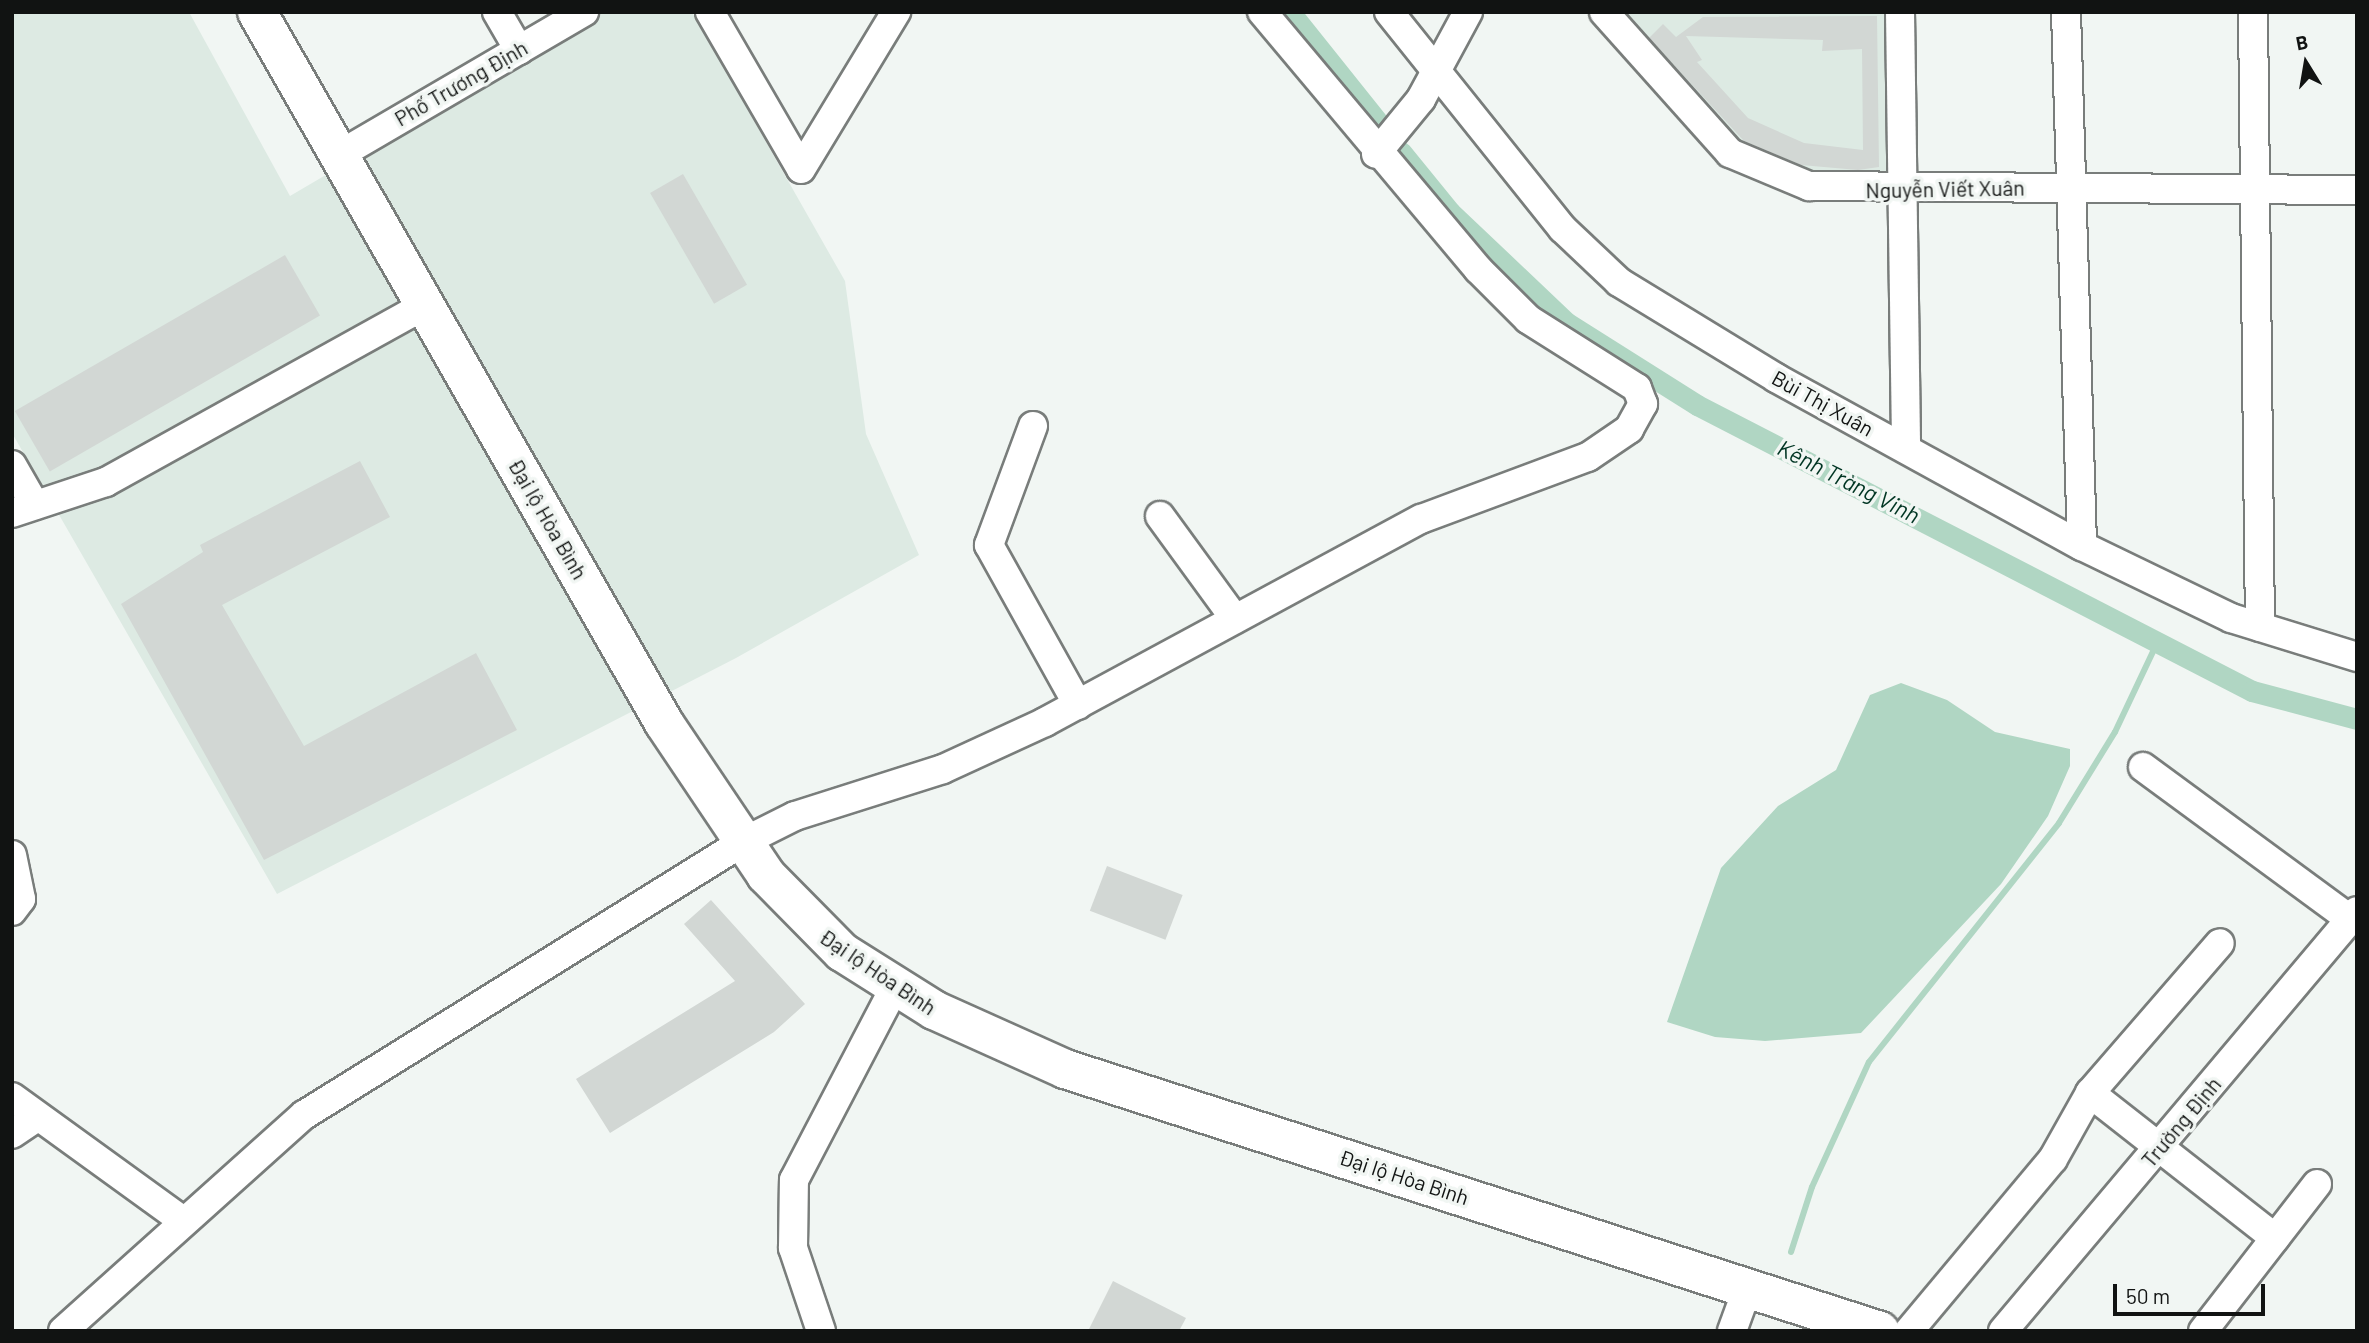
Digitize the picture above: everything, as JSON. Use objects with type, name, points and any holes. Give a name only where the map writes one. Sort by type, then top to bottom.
[{"type":"highway","name":"Đại lộ Hòa Bình","points":[[257,12],[664,723],[743,842],[813,928],[895,987],[978,1032],[1065,1069],[1880,1331]]},
{"type":"street","points":[[497,12],[519,50]]},
{"type":"street","name":"Phố Trương Định","points":[[338,155],[584,12]]},
{"type":"street","points":[[710,12],[802,169],[896,12]]},
{"type":"street","points":[[65,1330],[183,1221],[304,1115],[743,842],[794,816],[943,769],[1078,705],[1421,519],[1588,457],[1629,429],[1643,404],[1630,383],[1528,319],[1376,154],[1262,12]]},
{"type":"street","name":"Bùi Thị Xuân","points":[[1389,12],[1563,229],[1619,282],[1906,449],[2082,546],[2260,627],[2357,657]]},
{"type":"street","points":[[1376,154],[1438,71],[1468,12]]},
{"type":"street","name":"Nguyễn Viết Xuân","points":[[1604,12],[1705,131],[1753,167],[1809,186],[1901,189],[2357,190]]},
{"type":"street","points":[[1900,12],[1906,449]]},
{"type":"street","points":[[2066,12],[2082,546]]},
{"type":"street","points":[[2253,12],[2260,627]]},
{"type":"street","points":[[12,465],[23,509],[106,482],[425,305]]},
{"type":"street","points":[[1033,426],[989,545],[1078,705]]},
{"type":"street","points":[[1160,516],[1235,619]]},
{"type":"street","points":[[2143,767],[2351,924]]},
{"type":"street","points":[[12,855],[21,899],[12,911]]},
{"type":"street","name":"Trường Định","points":[[2003,1331],[2351,924]]},
{"type":"street","points":[[1909,1331],[2053,1159],[2090,1093],[2220,943]]},
{"type":"street","points":[[821,1331],[793,1248],[794,1180],[895,987]]},
{"type":"street","points":[[2090,1093],[2275,1238]]},
{"type":"street","points":[[12,1097],[183,1221]]},
{"type":"street","points":[[12,1134],[37,1117]]},
{"type":"street","points":[[2203,1331],[2317,1184]]},
{"type":"street","points":[[1732,1331],[1748,1287]]},
{"type":"shaded area","points":[[12,12],[189,12],[290,196],[603,12],[692,12],[845,281],[866,434],[919,555],[736,658],[277,894],[12,433]]},
{"type":"shaded area","points":[[1621,12],[1890,12],[1889,177],[1842,179],[1790,169],[1739,147]]},
{"type":"shaded area","points":[[1901,683],[1947,700],[1995,732],[2070,749],[2070,766],[2048,816],[2001,884],[1861,1033],[1765,1041],[1715,1037],[1667,1022],[1721,868],[1778,806],[1836,770],[1870,695]]},
{"type":"building","points":[[1877,16],[1879,167],[1858,170],[1801,165],[1744,141],[1649,38],[1663,24],[1676,37],[1703,17]],"holes":[[[1686,36],[1823,40],[1822,51],[1862,49],[1863,150],[1804,143],[1748,118],[1697,62],[1702,60]]]},
{"type":"building","points":[[683,174],[747,285],[714,304],[650,193]]},
{"type":"building","points":[[285,255],[320,316],[50,472],[15,411]]},
{"type":"building","points":[[360,461],[390,517],[222,605],[304,746],[476,653],[517,730],[264,860],[121,604],[203,552],[200,545]]},
{"type":"building","points":[[1107,866],[1183,895],[1165,940],[1090,911]]},
{"type":"building","points":[[711,900],[805,1004],[774,1032],[610,1133],[576,1079],[735,981],[684,924]]},
{"type":"building","points":[[1113,1281],[1186,1318],[1179,1331],[1088,1331]]},
{"type":"waterway","name":"Kênh Tràng Vinh","points":[[1290,12],[1377,121]]},
{"type":"waterway","name":"Kênh Tràng Vinh","points":[[1401,152],[1450,212],[1567,323],[1697,405],[2252,691],[2357,719]]},
{"type":"waterway","points":[[1791,1252],[1812,1187],[1869,1062],[2059,823],[2115,732],[2157,643]]}]
